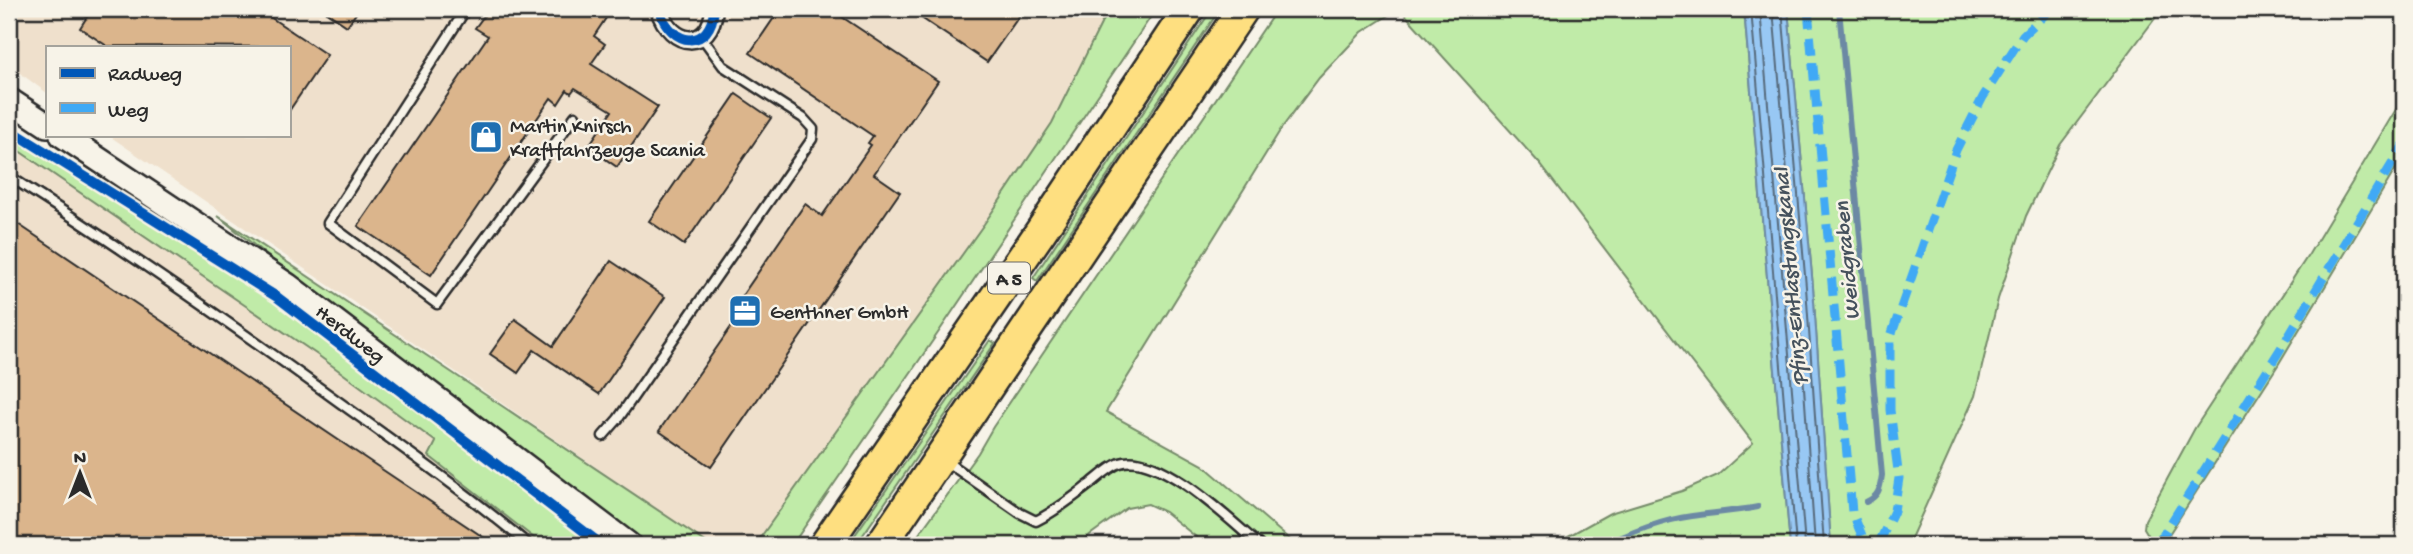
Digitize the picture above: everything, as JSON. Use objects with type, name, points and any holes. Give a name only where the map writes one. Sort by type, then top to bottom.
[{"type":"highway","name":"A 5","points":[[825,545],[1041,232],[1189,9]]},
{"type":"highway","name":"A 5","points":[[881,545],[1243,9]]},
{"type":"main road","points":[[9,100],[46,124]]},
{"type":"main road","name":"Herdweg","points":[[64,136],[246,256],[307,300],[629,545]]},
{"type":"street","points":[[661,15],[676,36],[687,39],[701,36],[709,28],[714,9]]},
{"type":"lane","points":[[467,9],[328,223],[437,304],[575,116]]},
{"type":"lane","points":[[603,436],[618,419],[812,139],[813,130],[803,118],[723,66],[701,36]]},
{"type":"lane","points":[[9,178],[84,224],[265,349],[475,500],[529,545]]},
{"type":"lane","points":[[941,458],[1020,513],[1036,520],[1056,511],[1118,464],[1133,461],[1150,466],[1188,485],[1259,545]]},
{"type":"shaded area","points":[[9,9],[1112,9],[1101,24],[1052,123],[984,224],[755,545],[710,545],[109,136],[290,136],[290,46],[46,46],[46,92],[9,65]]},
{"type":"shaded area","points":[[9,144],[319,356],[437,442],[430,456],[543,545],[9,545]]},
{"type":"green space","points":[[1112,9],[1156,9],[792,545],[755,545],[984,224],[1052,123],[1101,24]]},
{"type":"green space","points":[[1212,9],[1220,9],[1037,281],[1033,278]]},
{"type":"green space","points":[[1277,9],[1398,9],[1362,32],[1319,78],[1281,129],[1106,412],[1203,465],[1296,545],[1206,545],[1165,512],[1148,504],[1127,508],[1076,545],[911,545],[978,453]]},
{"type":"green space","points":[[1400,9],[1744,9],[1790,545],[1552,545],[1610,513],[1682,491],[1718,475],[1753,443],[1540,164]]},
{"type":"green space","points":[[1788,9],[2162,9],[2060,145],[2026,216],[1998,299],[1975,396],[1908,545],[1831,545],[1813,287]]},
{"type":"green space","points":[[2404,96],[2404,155],[2278,365],[2162,545],[2150,545],[2152,541],[2144,528],[2145,520],[2195,428],[2309,254]]},
{"type":"green space","points":[[9,132],[282,306],[594,545],[543,545],[429,456],[436,442],[319,356],[9,144]]},
{"type":"green space","points":[[218,216],[710,545],[646,545],[363,333]]},
{"type":"green space","points":[[990,340],[995,343],[856,545],[848,545]]},
{"type":"water","name":"Pfinz-Entlastungskanal","points":[[1744,9],[1788,9],[1813,287],[1831,545],[1790,545]]},
{"type":"building","points":[[92,9],[258,9],[327,55],[290,110],[290,46],[107,46],[80,28]]},
{"type":"building","points":[[322,9],[359,9],[347,26]]},
{"type":"building","points":[[489,9],[612,9],[594,36],[605,44],[591,64],[658,107],[617,167],[588,147],[612,111],[575,88],[571,93],[567,90],[558,104],[551,98],[431,275],[358,226],[488,36],[475,28]]},
{"type":"building","points":[[780,9],[830,9],[938,81],[874,174],[900,192],[711,467],[659,431],[740,314],[733,309],[805,204],[822,216],[871,145],[868,143],[873,136],[750,53]]},
{"type":"building","points":[[908,9],[1024,9],[987,62]]},
{"type":"building","points":[[736,94],[771,118],[684,245],[649,221]]},
{"type":"building","points":[[9,218],[374,464],[495,545],[9,545]]},
{"type":"building","points":[[611,261],[665,297],[599,394],[534,350],[518,373],[490,354],[515,319],[553,346]]},
{"type":"waterway","name":"Weidgraben","points":[[1839,9],[1882,475],[1878,491],[1866,502]]},
{"type":"waterway","name":"Weidgraben","points":[[1603,545],[1669,521],[1758,507]]},
{"type":"marked path","points":[[1808,9],[1852,512],[1866,545]]},
{"type":"marked path","points":[[1878,545],[1894,511],[1899,478],[1890,410],[1890,339],[1956,150],[1983,97],[2023,35],[2051,9]]},
{"type":"marked path","points":[[9,77],[9,83]]},
{"type":"marked path","points":[[2157,545],[2278,353],[2404,144]]},
{"type":"cycle path","points":[[659,9],[672,31],[690,39],[698,38],[706,32],[714,9]]},
{"type":"cycle path","points":[[9,129],[277,297],[602,545]]},
{"type":"place","name":"Martin Knirsch Kraftfahrzeuge Scania","points":[[486,137]]},
{"type":"place","name":"Genthner GmbH","points":[[745,311]]}]
